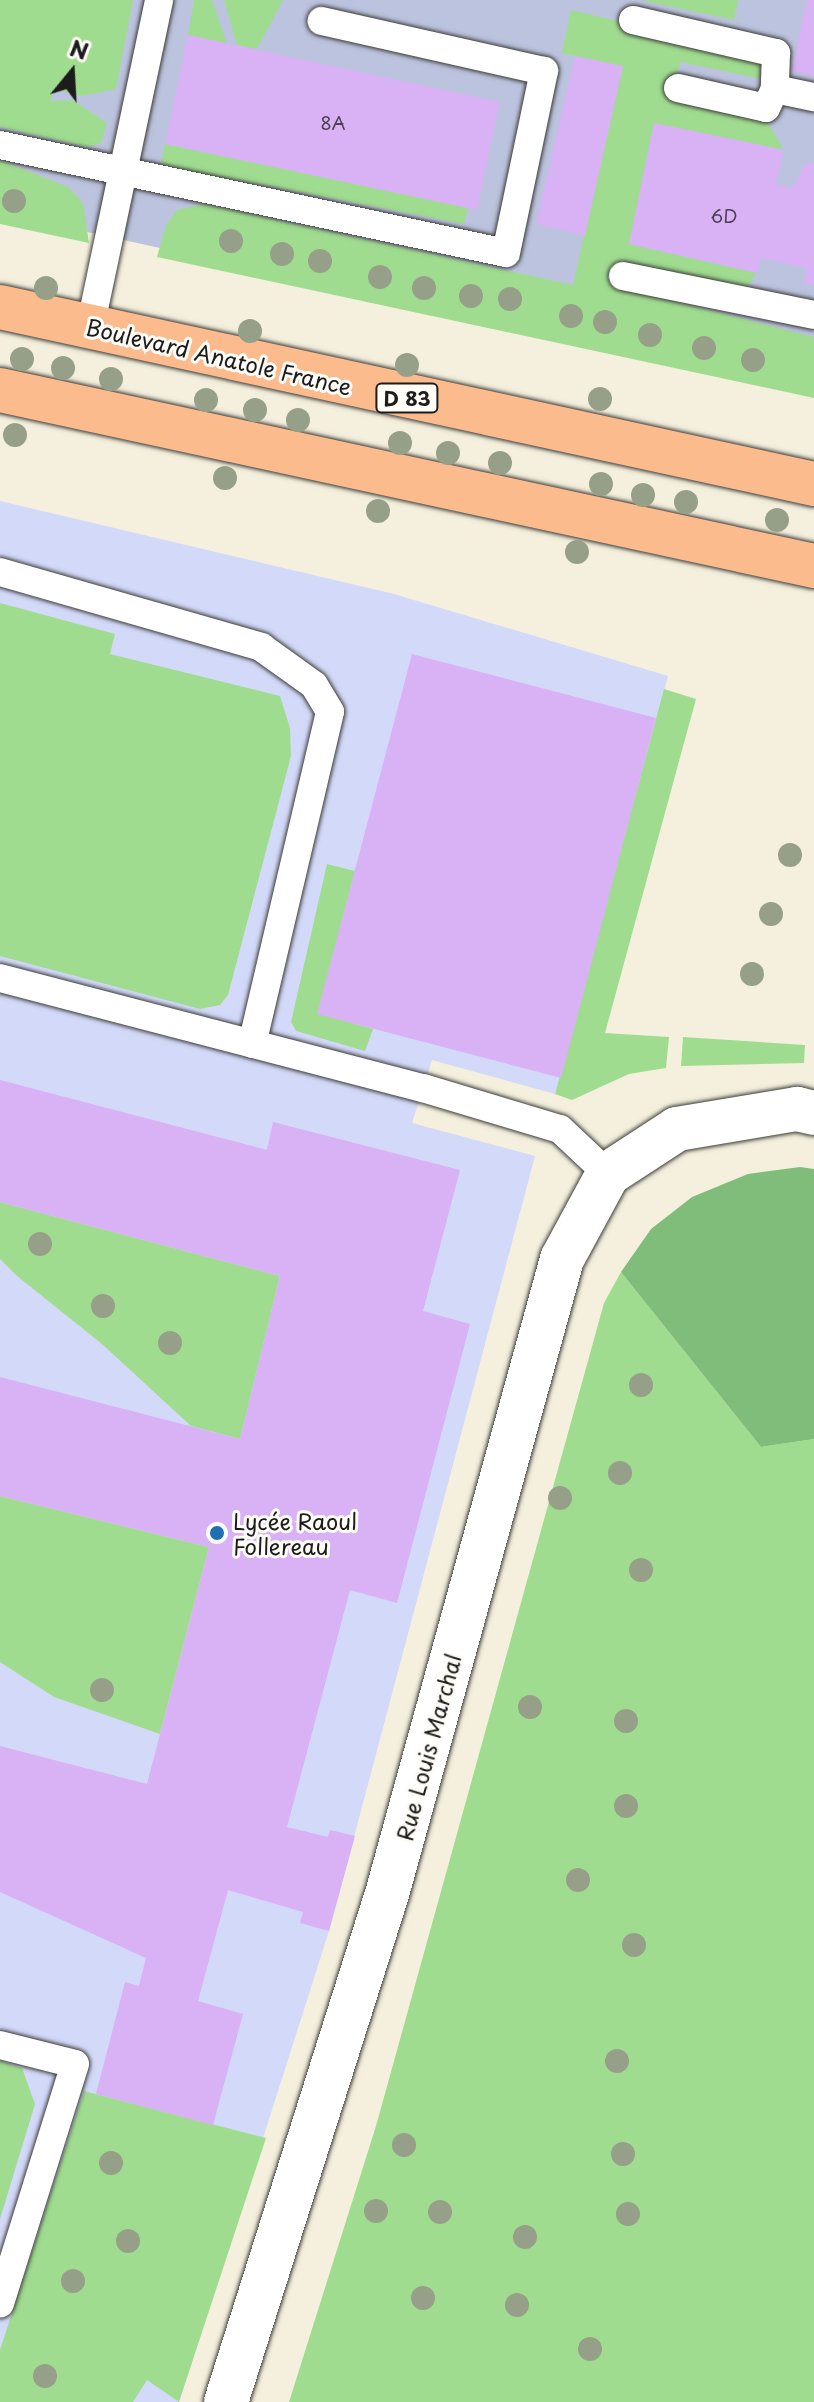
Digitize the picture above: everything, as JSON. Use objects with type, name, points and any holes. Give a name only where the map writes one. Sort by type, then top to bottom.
[{"type":"main road","name":"Boulevard Anatole France","points":[[0,307],[814,484]]},
{"type":"main road","points":[[0,390],[814,566]]},
{"type":"street","name":"Rue Louis Marchal","points":[[226,2402],[387,1894],[562,1259],[608,1174],[677,1129],[797,1109],[814,1113]]},
{"type":"lane","points":[[90,328],[159,0]]},
{"type":"lane","points":[[633,20],[776,53],[775,89],[766,108],[678,88]]},
{"type":"lane","points":[[0,145],[124,175],[506,253],[544,71],[322,21]]},
{"type":"lane","points":[[775,89],[814,97]]},
{"type":"lane","points":[[623,276],[814,315]]},
{"type":"lane","points":[[0,572],[261,647],[314,685],[330,712],[252,1044]]},
{"type":"lane","points":[[0,978],[560,1129],[608,1174]]},
{"type":"lane","points":[[0,2045],[75,2064],[0,2304]]},
{"type":"shaded area","points":[[0,0],[814,0],[814,391],[0,213]]},
{"type":"shaded area","name":"Lycée Raoul Follereau","points":[[0,501],[394,594],[668,676],[555,1094],[432,1060],[412,1123],[535,1156],[329,1931],[179,2402],[0,2402]]},
{"type":"green space","points":[[0,0],[133,0],[116,89],[81,96],[53,89],[51,101],[73,100],[107,123],[101,143],[88,147],[0,127]]},
{"type":"green space","points":[[194,0],[212,0],[227,44],[188,35]]},
{"type":"green space","points":[[224,0],[283,0],[257,49],[237,45]]},
{"type":"green space","points":[[640,0],[738,0],[734,20]]},
{"type":"green space","points":[[571,10],[759,54],[765,60],[761,79],[680,62],[673,94],[767,121],[784,150],[654,123],[629,244],[757,273],[748,285],[738,288],[621,262],[615,286],[814,337],[814,398],[157,257],[166,225],[177,210],[205,204],[573,285],[622,66],[562,53]]},
{"type":"green space","points":[[165,144],[468,208],[464,224],[180,169],[161,163]]},
{"type":"green space","points":[[0,160],[68,187],[83,203],[89,243],[0,224]]},
{"type":"green space","points":[[0,603],[115,634],[110,654],[280,696],[290,728],[291,756],[228,995],[220,1005],[200,1009],[0,956]]},
{"type":"green space","points":[[664,689],[696,699],[605,1033],[669,1037],[666,1068],[629,1074],[572,1100],[555,1094]]},
{"type":"green space","points":[[327,864],[355,871],[318,1013],[373,1029],[365,1051],[296,1031],[291,1022]]},
{"type":"green space","points":[[683,1037],[805,1045],[804,1063],[681,1066]]},
{"type":"green space","points":[[800,1167],[814,1169],[814,1439],[761,1447],[621,1272],[651,1229],[692,1197],[748,1174]]},
{"type":"green space","points":[[0,1202],[280,1276],[240,1439],[191,1426],[102,1344],[17,1276],[0,1259]]},
{"type":"green space","points":[[621,1272],[761,1447],[814,1439],[814,2402],[289,2402],[376,2126],[604,1303]]},
{"type":"green space","points":[[0,1496],[209,1547],[160,1734],[54,1697],[0,1662]]},
{"type":"green space","points":[[0,2061],[22,2068],[35,2104],[0,2219]]},
{"type":"green space","points":[[84,2091],[266,2138],[179,2402],[147,2380],[133,2402],[0,2402],[0,2350]]},
{"type":"building","points":[[807,0],[814,0],[814,76],[792,71]]},
{"type":"building","points":[[188,35],[500,102],[477,210],[165,144]]},
{"type":"building","points":[[575,56],[623,66],[585,235],[536,224]]},
{"type":"building","points":[[654,123],[784,150],[776,184],[793,188],[804,165],[814,162],[814,285],[804,283],[806,268],[761,258],[757,273],[629,244]]},
{"type":"building","points":[[412,654],[656,718],[561,1078],[317,1014]]},
{"type":"building","points":[[0,1080],[267,1150],[273,1122],[460,1170],[423,1311],[470,1324],[397,1603],[350,1590],[287,1827],[328,1837],[330,1830],[355,1836],[329,1931],[300,1923],[303,1912],[228,1890],[198,2001],[243,2014],[213,2125],[96,2094],[125,1982],[139,1986],[146,1958],[0,1892],[0,1746],[147,1784],[209,1547],[0,1496],[0,1377],[240,1439],[280,1276],[0,1202]]},
{"type":"place","name":"Lycée Raoul Follereau","points":[[217,1533]]}]
